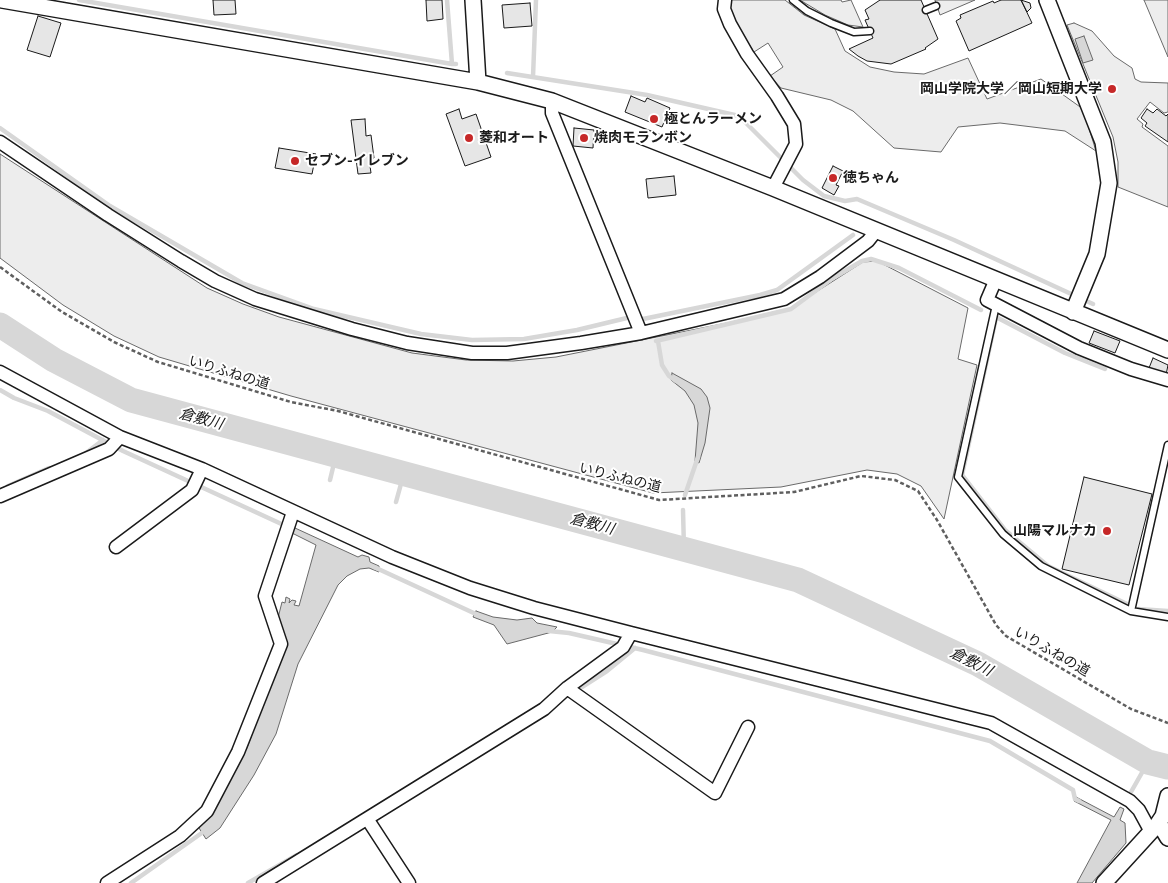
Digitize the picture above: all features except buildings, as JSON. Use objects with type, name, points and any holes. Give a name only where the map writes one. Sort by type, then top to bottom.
[{"type":"street","points":[[2,0],[478,82],[552,101],[996,279],[1077,301],[1168,350]]},
{"type":"street","points":[[473,0],[478,82]]},
{"type":"street","points":[[725,0],[724,9],[734,31],[794,124],[796,144],[773,188]]},
{"type":"street","points":[[1047,0],[1104,142],[1109,183],[1097,254],[1077,301]]},
{"type":"street","points":[[552,101],[552,113],[638,324]]},
{"type":"street","points":[[0,142],[108,215],[189,266],[215,281],[255,299],[299,314],[407,343],[472,353],[529,351],[638,324],[784,299],[820,277],[868,241],[876,231]]},
{"type":"street","points":[[996,279],[987,300],[1080,348],[1131,369],[1168,380]]},
{"type":"street","points":[[0,372],[115,443],[197,480],[293,512],[392,557],[470,588],[626,641],[991,724],[1130,800],[1140,810],[1163,822],[1104,883]]},
{"type":"street","points":[[0,496],[115,443]]},
{"type":"street","points":[[116,547],[197,480]]},
{"type":"street","points":[[107,883],[180,836],[207,811],[238,752],[281,644],[266,596],[293,512]]},
{"type":"street","points":[[263,883],[368,820],[544,708],[626,641]]},
{"type":"street","points":[[567,688],[715,793],[748,727]]},
{"type":"street","points":[[368,820],[409,883]]},
{"type":"lane","points":[[793,0],[807,11],[831,24],[854,32],[870,31]]},
{"type":"lane","points":[[926,10],[936,6]]},
{"type":"lane","points":[[996,305],[958,477],[1003,534],[1041,566],[1131,611],[1168,616]]},
{"type":"lane","points":[[1131,611],[1168,445]]},
{"type":"path","name":"いりふねの道","points":[[0,267],[62,312],[114,342],[158,362],[291,402],[338,412],[659,500],[794,492],[861,476],[895,480],[918,492],[937,520],[996,625],[1006,636],[1131,709],[1168,723]]},
{"type":"shaded area","points":[[729,0],[785,0],[804,15],[835,29],[845,51],[870,67],[894,72],[924,74],[968,58],[987,99],[1041,79],[1083,109],[1096,151],[1065,131],[1000,123],[958,127],[941,152],[894,148],[853,111],[831,100],[781,88],[770,76],[783,67],[768,43],[754,52],[728,11]]},
{"type":"shaded area","points":[[800,0],[841,0],[842,2],[851,0],[863,27],[848,25],[825,15]]},
{"type":"shaded area","points":[[935,0],[975,0],[940,15]]},
{"type":"shaded area","points":[[1144,0],[1168,0],[1168,57]]},
{"type":"shaded area","points":[[1074,23],[1092,31],[1114,56],[1132,68],[1135,79],[1141,82],[1168,83],[1168,112],[1164,113],[1150,102],[1137,119],[1143,124],[1142,127],[1168,146],[1168,207],[1118,187],[1118,162],[1113,137],[1067,25]]},
{"type":"shaded area","points":[[1084,36],[1093,60],[1083,63],[1075,39]]},
{"type":"shaded area","points":[[0,154],[207,288],[243,304],[279,317],[412,353],[466,360],[513,361],[556,357],[767,315],[791,308],[863,262],[877,261],[968,308],[958,359],[977,365],[944,519],[921,486],[897,474],[867,470],[781,487],[653,493],[291,396],[159,357],[114,336],[63,305],[0,258]]},
{"type":"shaded area","points":[[672,373],[701,389],[707,397],[710,408],[705,443],[699,463],[695,461],[698,423],[694,405],[685,391],[671,380]]},
{"type":"shaded area","points":[[295,528],[358,557],[362,555],[369,557],[370,562],[379,566],[379,572],[369,568],[360,569],[347,576],[338,585],[298,664],[276,734],[254,775],[220,828],[206,839],[199,828],[247,748],[278,663],[278,618],[282,602],[285,603],[286,597],[290,599],[289,603],[292,600],[296,601],[294,605],[299,606],[316,545],[292,533]]},
{"type":"shaded area","points":[[476,611],[493,617],[517,620],[532,618],[537,623],[557,627],[552,632],[507,644],[494,625],[473,617]]},
{"type":"shaded area","points":[[1076,797],[1114,817],[1120,807],[1124,809],[1120,820],[1125,823],[1126,843],[1092,883],[1077,883],[1111,820],[1074,801]]},
{"type":"waterway","points":[[79,0],[452,64]]},
{"type":"waterway","points":[[447,0],[452,64],[456,64]]},
{"type":"waterway","points":[[533,77],[536,0]]},
{"type":"waterway","points":[[507,73],[647,95],[739,116],[803,180],[824,196],[845,201],[857,199],[954,240],[1093,304]]},
{"type":"waterway","points":[[0,128],[110,206],[242,283],[314,309],[421,334],[472,340],[524,339],[577,330],[631,317],[643,319],[760,295],[777,290],[853,235]]},
{"type":"waterway","points":[[656,341],[791,309],[833,278],[862,261],[871,259],[899,268],[981,310]]},
{"type":"waterway","points":[[996,317],[1065,353],[1105,369]]},
{"type":"waterway","points":[[996,318],[962,475],[1005,530],[1048,566],[1127,604]]},
{"type":"waterway","name":"倉敷川","points":[[0,325],[54,360],[131,400],[798,580],[978,664],[1148,762],[1168,767]]},
{"type":"waterway","points":[[658,341],[662,365],[669,376],[676,381]]},
{"type":"waterway","points":[[0,390],[14,398],[48,411],[123,451],[288,527]]},
{"type":"waterway","points":[[86,453],[103,440]]},
{"type":"waterway","points":[[330,480],[336,455]]},
{"type":"waterway","points":[[685,495],[698,457]]},
{"type":"waterway","points":[[8,486],[49,468]]},
{"type":"waterway","points":[[396,502],[404,473]]},
{"type":"waterway","points":[[683,510],[684,549]]},
{"type":"waterway","points":[[374,567],[478,615]]},
{"type":"waterway","points":[[1138,609],[1168,611]]},
{"type":"waterway","points":[[549,631],[569,633],[643,650],[990,741],[1073,790],[1075,799],[1079,801]]},
{"type":"waterway","points":[[582,687],[607,671],[635,648]]},
{"type":"waterway","points":[[1131,792],[1148,762]]},
{"type":"waterway","points":[[131,883],[206,830]]},
{"type":"waterway","points":[[248,883],[297,855]]},
{"type":"place","name":"岡山学院大学／岡山短期大学","points":[[1112,89]]},
{"type":"place","name":"極とんラーメン","points":[[654,119]]},
{"type":"place","name":"菱和オート","points":[[469,138]]},
{"type":"place","name":"焼肉モランボン","points":[[584,138]]},
{"type":"place","name":"セブン-イレブン","points":[[295,161]]},
{"type":"place","name":"徳ちゃん","points":[[833,178]]},
{"type":"place","name":"山陽マルナカ","points":[[1107,531]]}]
